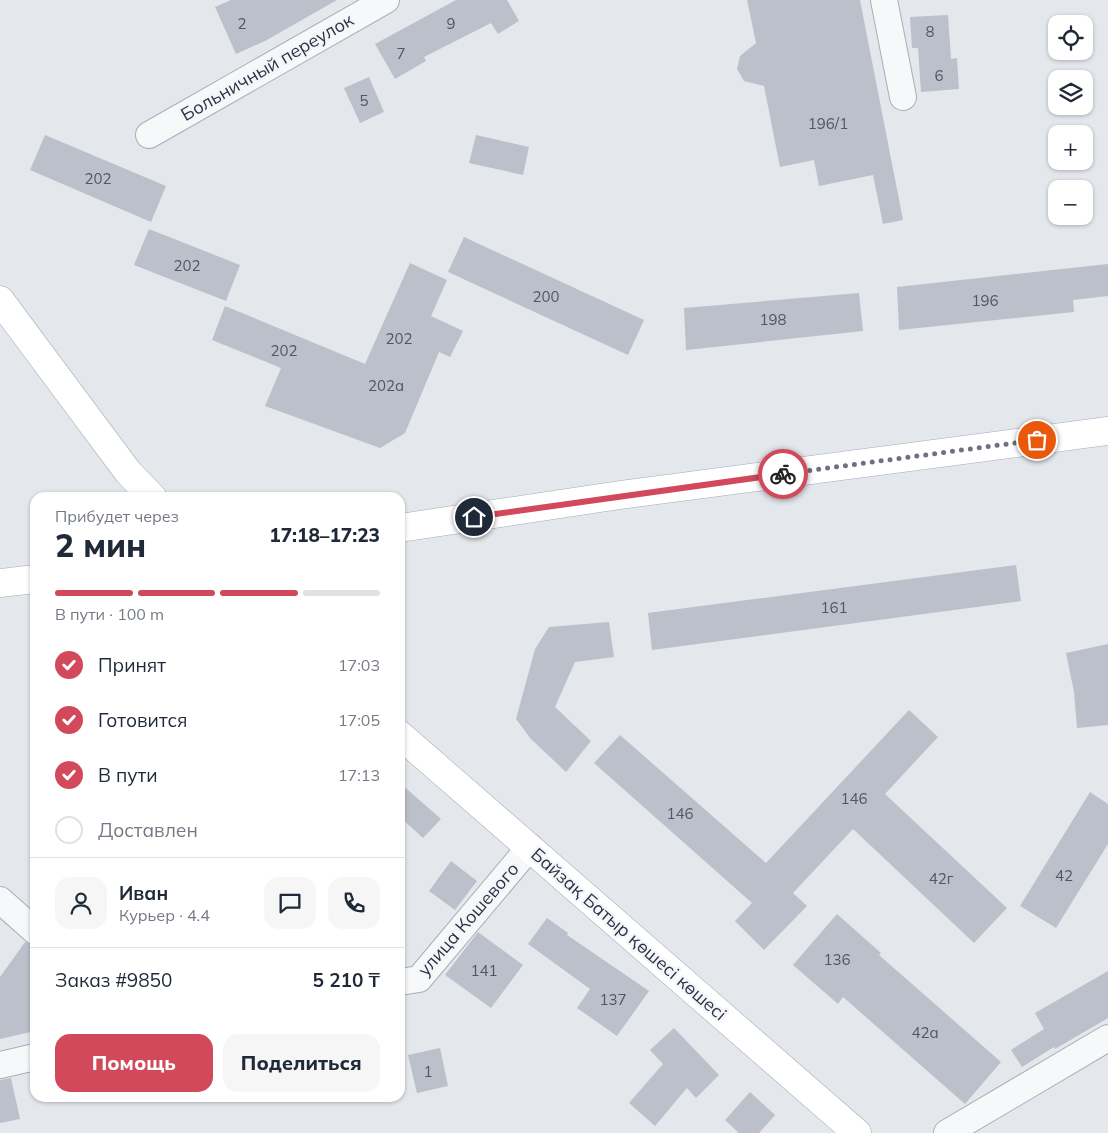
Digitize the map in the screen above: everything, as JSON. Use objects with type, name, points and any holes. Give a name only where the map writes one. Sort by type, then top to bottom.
[{"type":"main road","points":[[0,300],[128,472],[147,492]]},
{"type":"main road","points":[[405,527],[629,494],[1108,431]]},
{"type":"main road","points":[[0,583],[30,580]]},
{"type":"main road","name":"Байзақ Батыр қөшесі көшесі","points":[[405,739],[857,1133]]},
{"type":"street","name":"Больничный переулок","points":[[149,135],[386,0]]},
{"type":"street","points":[[884,0],[903,97]]},
{"type":"street","name":"улица Кошевого","points":[[405,981],[419,979],[530,847]]},
{"type":"street","points":[[0,900],[30,927]]},
{"type":"street","points":[[947,1133],[1108,1038]]},
{"type":"street","points":[[0,1065],[30,1058]]},
{"type":"building","points":[[231,0],[337,0],[265,41],[236,54],[215,7]]},
{"type":"building","points":[[456,0],[507,0],[519,21],[498,34],[491,23],[424,57],[426,61],[395,79],[375,44]]},
{"type":"building","points":[[747,0],[860,0],[903,220],[883,224],[873,175],[819,186],[814,160],[780,167],[764,86],[744,81],[737,69],[740,56],[756,43]]},
{"type":"building","points":[[948,15],[951,59],[957,58],[959,89],[921,92],[918,48],[912,48],[910,17]]},
{"type":"building","points":[[369,77],[384,112],[360,123],[344,88]]},
{"type":"building","points":[[45,135],[166,186],[151,222],[30,170]]},
{"type":"building","points":[[476,135],[529,147],[523,175],[469,163]]},
{"type":"building","points":[[149,229],[240,265],[226,301],[134,265]]},
{"type":"building","points":[[464,237],[644,320],[628,355],[448,272]]},
{"type":"building","points":[[410,263],[447,280],[431,316],[463,331],[450,357],[439,352],[405,433],[380,448],[265,406],[281,368],[212,340],[225,306],[365,364]]},
{"type":"building","points":[[1108,264],[1108,296],[1073,300],[1074,312],[899,330],[897,287]]},
{"type":"building","points":[[859,293],[863,331],[686,350],[684,308]]},
{"type":"building","points":[[1016,565],[1021,601],[652,650],[648,613]]},
{"type":"building","points":[[609,622],[614,657],[575,662],[555,707],[591,741],[566,772],[531,739],[516,719],[535,649],[549,627]]},
{"type":"building","points":[[1108,644],[1108,725],[1077,728],[1074,692],[1066,653]]},
{"type":"building","points":[[909,710],[938,737],[885,794],[1007,908],[974,943],[853,829],[793,893],[807,906],[764,950],[735,921],[752,903],[594,763],[620,735],[766,863]]},
{"type":"building","points":[[405,787],[441,819],[423,838],[405,822]]},
{"type":"building","points":[[1090,792],[1108,804],[1108,844],[1056,928],[1020,906]]},
{"type":"building","points":[[451,861],[477,881],[455,910],[429,891]]},
{"type":"building","points":[[837,914],[881,953],[879,955],[1001,1062],[965,1104],[843,997],[838,1004],[793,965]]},
{"type":"building","points":[[547,918],[568,933],[567,935],[649,991],[617,1036],[577,1008],[590,989],[528,944]]},
{"type":"building","points":[[478,932],[523,965],[491,1008],[445,975]]},
{"type":"building","points":[[25,942],[30,944],[30,1032],[0,1039],[0,977]]},
{"type":"building","points":[[1108,971],[1108,1018],[1055,1049],[1054,1047],[1022,1067],[1011,1050],[1044,1029],[1035,1013]]},
{"type":"building","points":[[674,1028],[719,1075],[696,1098],[687,1088],[655,1126],[629,1103],[663,1064],[650,1050]]},
{"type":"building","points":[[440,1048],[448,1086],[417,1093],[408,1055]]},
{"type":"building","points":[[11,1078],[20,1119],[0,1123],[0,1080]]},
{"type":"building","points":[[750,1092],[775,1115],[759,1133],[739,1133],[725,1120]]},
{"type":"way so far","points":[[783,474],[1037,440]]},
{"type":"route","points":[[474,517],[783,474]]}]
